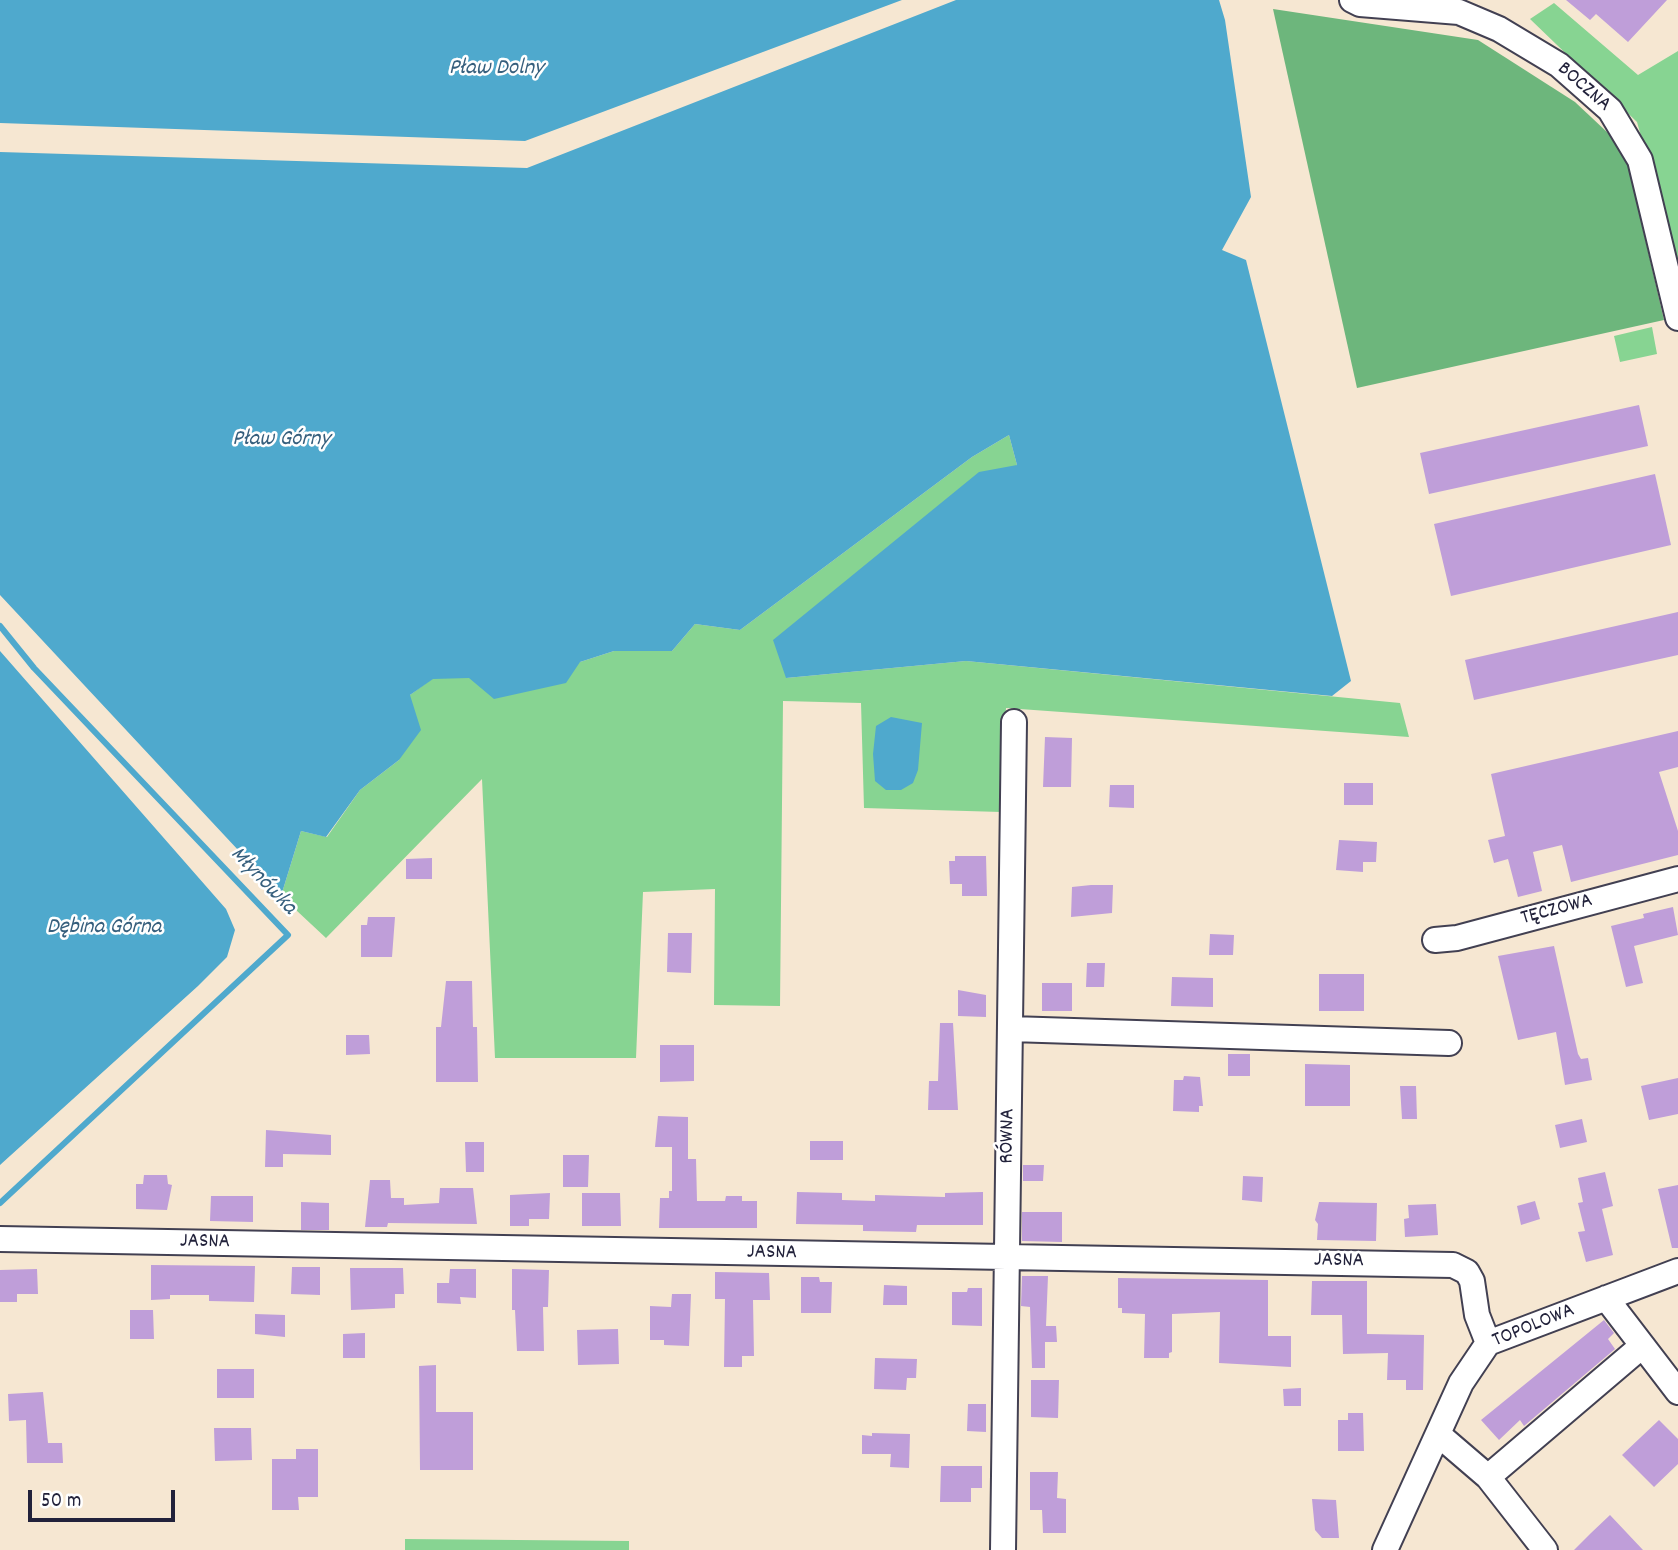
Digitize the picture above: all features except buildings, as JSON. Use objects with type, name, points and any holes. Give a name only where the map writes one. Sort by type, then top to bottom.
[{"type":"street","name":"BOCZNA","points":[[1352,0],[1360,4],[1460,12],[1499,29],[1559,65],[1611,110],[1640,160],[1678,318]]},
{"type":"street","name":"RÓWNA","points":[[1003,1550],[1014,722]]},
{"type":"street","name":"TĘCZOWA","points":[[1435,940],[1678,879]]},
{"type":"street","points":[[1011,1029],[1449,1043]]},
{"type":"street","name":"JASNA","points":[[0,1239],[1453,1265],[1467,1272],[1472,1280],[1477,1315],[1488,1343]]},
{"type":"street","name":"TOPOLOWA","points":[[1385,1550],[1461,1383],[1488,1343],[1678,1270]]},
{"type":"street","points":[[1606,1298],[1678,1392]]},
{"type":"street","points":[[1488,1477],[1643,1346]]},
{"type":"street","points":[[1439,1435],[1488,1477],[1545,1550]]},
{"type":"green space","points":[[1554,3],[1638,75],[1678,51],[1678,266],[1637,122],[1530,19]]},
{"type":"green space","points":[[1273,9],[1478,40],[1575,102],[1624,148],[1664,320],[1357,388]]},
{"type":"green space","points":[[1652,327],[1657,354],[1620,362],[1614,336]]},
{"type":"green space","points":[[1009,435],[1017,465],[786,678],[966,661],[1400,703],[1409,737],[1006,708],[1001,812],[864,808],[861,703],[783,701],[780,1006],[714,1005],[715,889],[643,892],[636,1058],[495,1058],[482,779],[326,938],[281,896],[301,831],[327,837],[360,790],[399,760],[410,695],[433,678],[469,678],[580,662],[614,651],[672,651],[695,624],[740,630],[972,457]]},
{"type":"green space","points":[[405,1539],[629,1541],[629,1550],[405,1550]]},
{"type":"water","name":"Pław Dolny","points":[[0,0],[902,0],[525,141],[0,123]]},
{"type":"water","name":"Pław Górny","points":[[956,0],[1219,0],[1225,20],[1251,197],[1222,250],[1246,260],[1351,681],[1332,696],[966,661],[786,678],[773,640],[979,472],[1017,465],[1009,435],[972,457],[740,630],[695,624],[672,651],[614,651],[580,662],[566,683],[494,699],[469,678],[433,679],[410,695],[421,730],[399,760],[360,790],[326,837],[301,831],[281,896],[0,595],[0,152],[527,168]]},
{"type":"water","name":"Dębina Górna","points":[[0,651],[226,909],[235,930],[227,957],[198,986],[0,1165]]},
{"type":"water","points":[[891,717],[922,723],[918,770],[913,783],[901,790],[886,790],[875,781],[873,754],[876,726]]},
{"type":"waterway","name":"Młynówka","points":[[0,626],[34,668],[288,935],[0,1203]]}]
